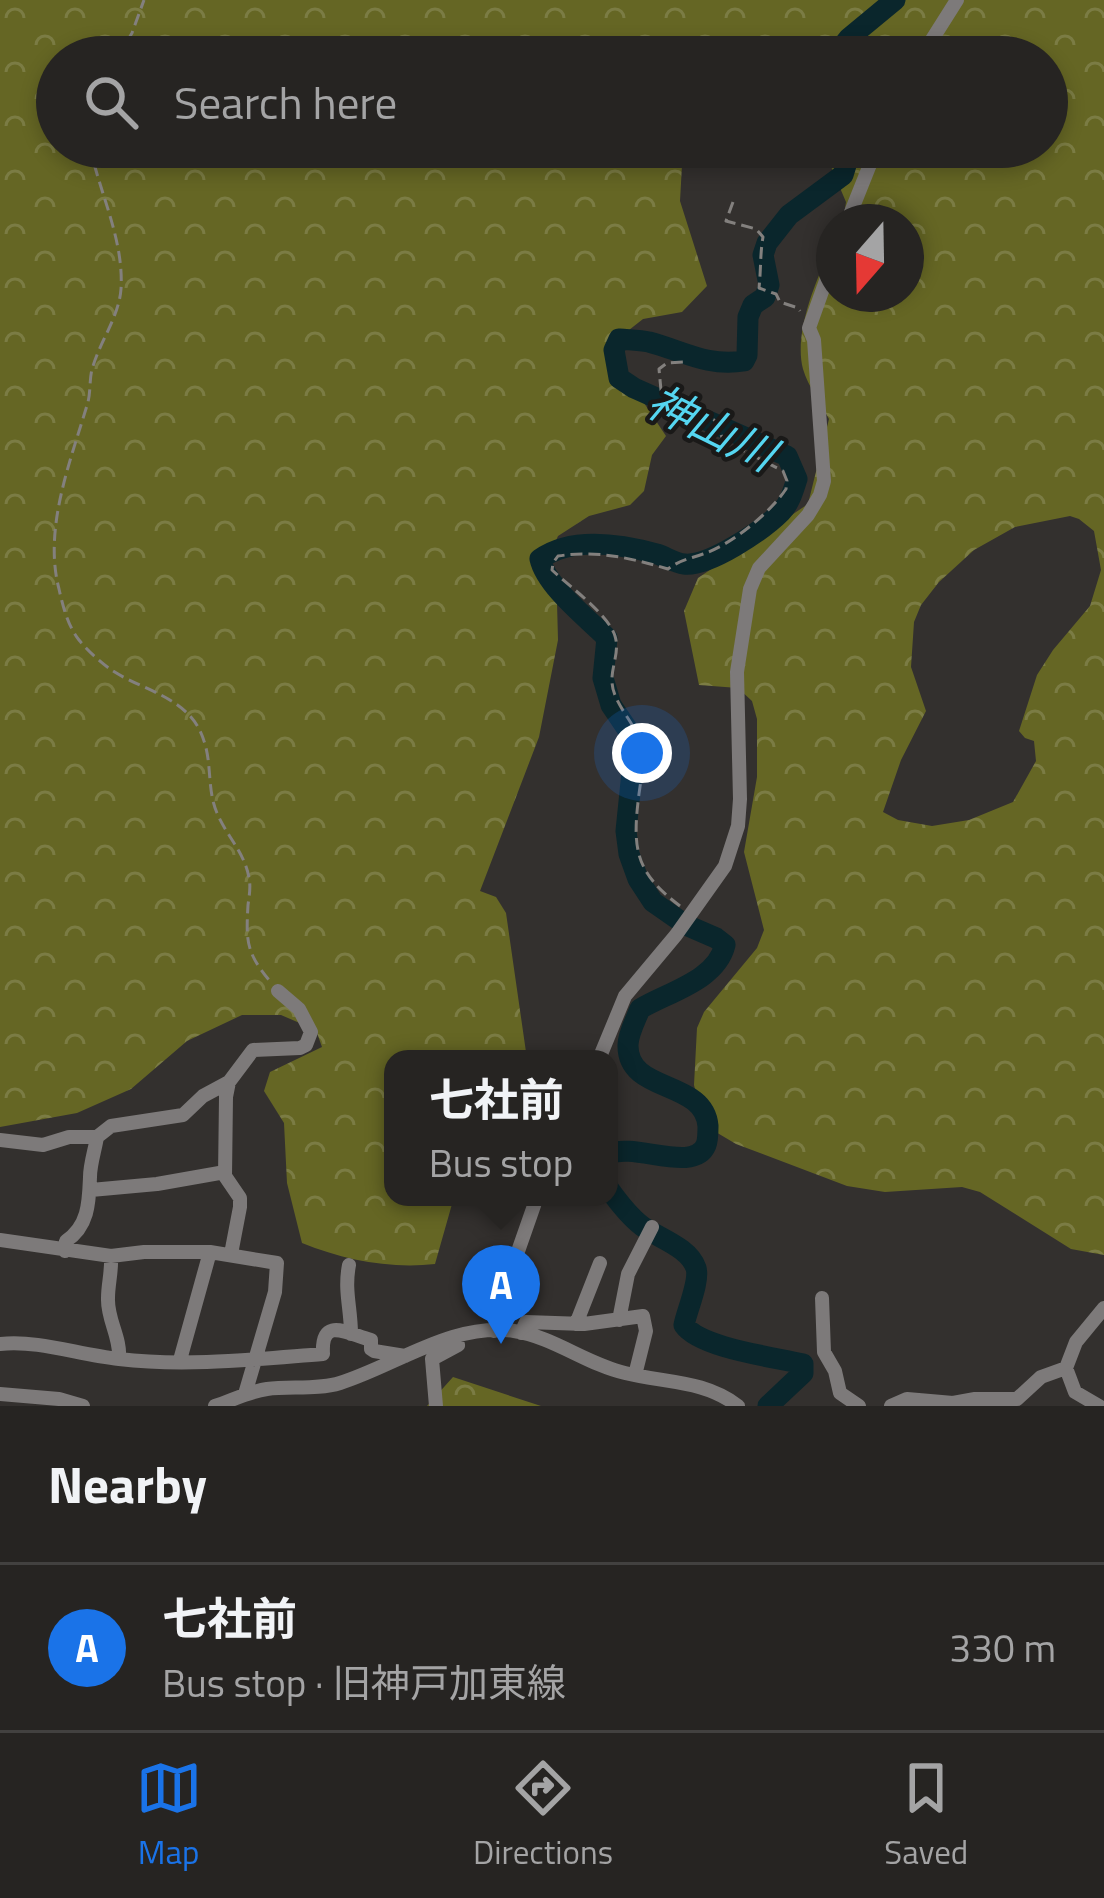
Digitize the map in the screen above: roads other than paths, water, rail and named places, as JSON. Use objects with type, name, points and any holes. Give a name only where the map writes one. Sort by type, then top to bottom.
[{"type":"street","points":[[934,36],[957,0]]},
{"type":"street","points":[[854,204],[869,168]]},
{"type":"street","points":[[603,1050],[626,996],[725,866],[738,826],[737,672],[750,589],[760,568],[808,514],[824,481],[814,340],[809,328],[816,308]]},
{"type":"street","points":[[0,1140],[43,1144],[97,1137],[111,1126],[183,1115],[203,1096],[229,1082],[253,1050],[306,1045],[311,1032],[299,1009],[278,991]]},
{"type":"street","points":[[229,1082],[225,1177],[240,1198],[231,1254]]},
{"type":"street","points":[[65,1251],[66,1240],[76,1234],[89,1208],[97,1137]]},
{"type":"street","points":[[91,1190],[225,1172]]},
{"type":"street","points":[[494,1331],[535,1206]]},
{"type":"street","points":[[619,1320],[628,1274],[652,1227]]},
{"type":"street","points":[[0,1240],[111,1256],[210,1252],[278,1263],[275,1292],[245,1394]]},
{"type":"street","points":[[180,1360],[210,1252]]},
{"type":"street","points":[[111,1256],[108,1298],[121,1343],[119,1360]]},
{"type":"street","points":[[576,1324],[600,1263]]},
{"type":"street","points":[[349,1265],[345,1286],[351,1334]]},
{"type":"street","points":[[822,1298],[824,1352],[840,1393],[859,1406]]},
{"type":"street","points":[[1100,1406],[1075,1392],[1066,1368],[1076,1342],[1104,1310]]},
{"type":"street","points":[[521,1333],[526,1322],[576,1324],[643,1316],[646,1331],[635,1375]]},
{"type":"street","points":[[0,1344],[24,1342],[119,1360],[256,1359],[323,1354],[323,1338],[334,1329],[370,1340],[374,1352],[405,1356]]},
{"type":"street","points":[[215,1406],[269,1389],[336,1384],[456,1337],[494,1331],[545,1339],[606,1368],[704,1387],[736,1405]]},
{"type":"street","points":[[436,1406],[432,1359],[458,1346],[456,1337]]},
{"type":"street","points":[[891,1406],[1017,1399],[1041,1377],[1066,1368]]},
{"type":"street","points":[[0,1394],[83,1406]]},
{"type":"waterway","name":"神山川","points":[[851,36],[895,0]]},
{"type":"waterway","name":"神山川","points":[[618,1152],[689,1157],[706,1145],[708,1126],[703,1111],[694,1100],[640,1072],[631,1061],[628,1041],[640,1009],[702,977],[725,945],[653,902],[638,879],[626,831],[634,753],[630,733],[611,705],[603,678],[607,638],[559,591],[540,559],[567,547],[597,544],[695,563],[735,546],[784,508],[797,479],[787,456],[634,388],[619,378],[614,350],[619,339],[638,340],[707,360],[744,361],[748,317],[769,285],[763,255],[767,243],[789,215],[843,175],[845,168]]},
{"type":"waterway","name":"神山川","points":[[618,1201],[637,1222],[680,1249],[696,1268],[684,1325],[693,1333],[721,1346],[803,1364],[803,1373],[768,1406]]},
{"type":"place","name":"七社前","points":[[501,1344]]}]
